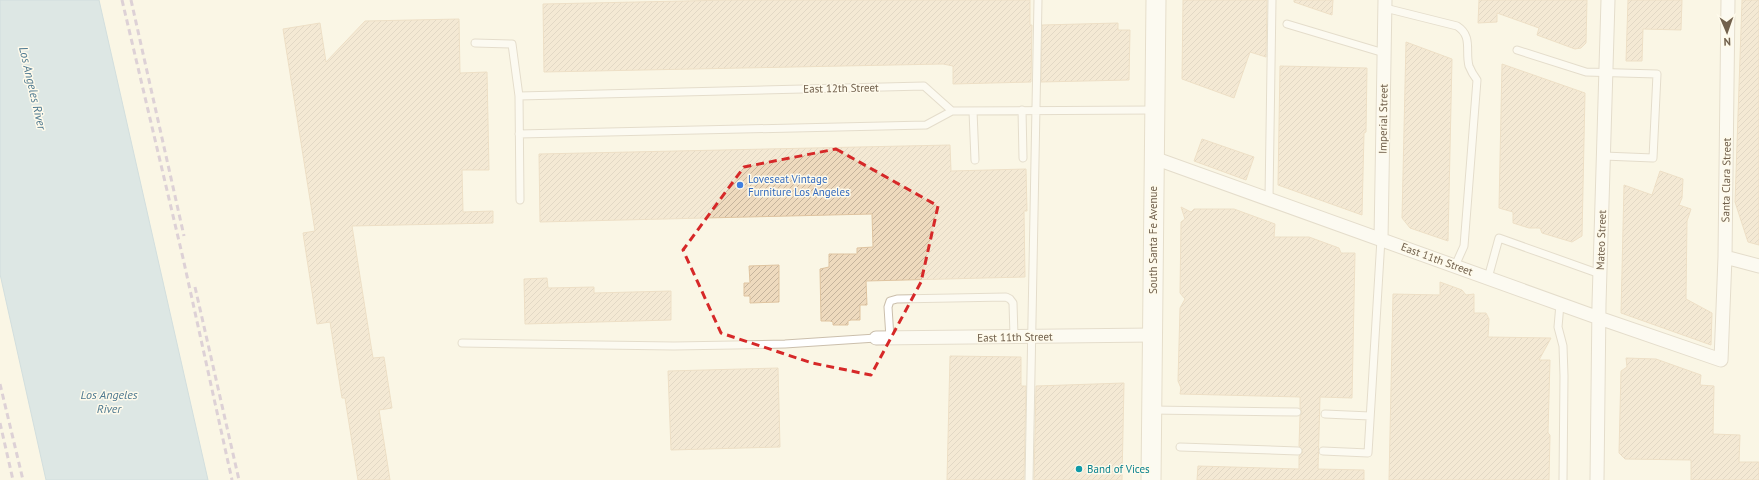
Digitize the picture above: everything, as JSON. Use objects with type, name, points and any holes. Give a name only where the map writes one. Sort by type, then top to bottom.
[{"type":"main road","name":"South Santa Fe Avenue","points":[[1151,480],[1156,0]]},
{"type":"street","name":"Mateo Street","points":[[1597,480],[1600,274],[1608,0]]},
{"type":"street","name":"Santa Clara Street","points":[[1720,360],[1725,257],[1728,0]]},
{"type":"street","name":"Imperial Street","points":[[1381,239],[1385,4]]},
{"type":"street","name":"East 11th Street","points":[[1154,158],[1720,360]]},
{"type":"street","points":[[1725,257],[1759,266]]},
{"type":"street","name":"East 11th Street","points":[[876,338],[1152,335]]},
{"type":"lane","points":[[1029,480],[1033,336],[1034,110],[1038,0]]},
{"type":"lane","points":[[1268,198],[1272,0]]},
{"type":"lane","points":[[1385,4],[1457,26],[1462,29],[1467,36],[1470,69],[1477,80],[1464,246],[1455,266]]},
{"type":"lane","points":[[1287,24],[1384,53]]},
{"type":"lane","points":[[475,43],[512,44],[519,96],[520,200]]},
{"type":"lane","points":[[1517,50],[1586,72],[1606,74],[1657,74],[1653,158],[1604,156]]},
{"type":"lane","name":"East 12th Street","points":[[519,96],[924,86],[952,111]]},
{"type":"lane","points":[[1022,110],[1023,158]]},
{"type":"lane","points":[[519,134],[926,125],[952,111],[1154,110]]},
{"type":"lane","points":[[973,111],[975,160]]},
{"type":"lane","points":[[1488,278],[1499,238],[1600,274]]},
{"type":"lane","points":[[1323,451],[1368,453],[1381,239]]},
{"type":"lane","points":[[890,338],[888,307],[890,301],[897,299],[1006,297],[1013,303],[1014,336]]},
{"type":"lane","points":[[1560,304],[1558,327],[1563,346],[1564,376],[1563,480]]},
{"type":"lane","points":[[462,343],[674,346],[785,344],[876,338]]},
{"type":"lane","points":[[1152,410],[1297,412]]},
{"type":"lane","points":[[1325,414],[1370,416]]},
{"type":"lane","points":[[1180,447],[1298,450]]},
{"type":"highlighted area","points":[[836,149],[938,206],[921,282],[871,375],[812,363],[721,333],[683,250],[744,167]]},
{"type":"water","name":"Los Angeles River","points":[[0,0],[99,0],[208,480],[46,480],[0,274]]},
{"type":"building","points":[[730,0],[1030,0],[1030,25],[1032,25],[1031,82],[953,84],[953,66],[943,64],[544,72],[543,4]]},
{"type":"building","points":[[1183,0],[1267,0],[1266,57],[1250,52],[1234,98],[1182,79]]},
{"type":"building","points":[[1294,0],[1333,0],[1332,15],[1294,2]]},
{"type":"building","points":[[1479,0],[1587,0],[1586,43],[1581,48],[1575,49],[1537,35],[1539,28],[1497,13],[1497,22],[1478,23]]},
{"type":"building","points":[[1628,0],[1682,0],[1681,30],[1643,29],[1642,61],[1626,61]]},
{"type":"building","points":[[1742,0],[1759,0],[1759,245],[1748,242],[1735,202]]},
{"type":"building","points":[[459,19],[460,73],[487,72],[489,170],[462,170],[463,212],[493,211],[493,223],[352,226],[373,358],[384,357],[392,408],[379,410],[390,480],[358,480],[345,398],[342,398],[330,322],[317,324],[303,233],[315,231],[283,29],[320,23],[326,62],[365,21]]},
{"type":"building","points":[[1118,23],[1118,30],[1130,30],[1129,80],[1041,82],[1042,25]]},
{"type":"building","points":[[1406,42],[1452,59],[1448,241],[1410,228],[1402,218]]},
{"type":"building","points":[[1502,64],[1585,93],[1582,236],[1572,242],[1542,233],[1540,228],[1529,228],[1513,223],[1513,212],[1499,208]]},
{"type":"building","points":[[1280,66],[1367,68],[1362,215],[1278,185]]},
{"type":"building","points":[[1202,139],[1254,157],[1246,180],[1194,161]]},
{"type":"building","points":[[950,145],[951,171],[1026,169],[1027,211],[1024,211],[1025,277],[866,281],[867,305],[860,305],[860,320],[848,321],[848,325],[833,325],[833,322],[830,321],[821,321],[820,269],[829,267],[829,254],[857,254],[857,248],[873,247],[872,214],[540,222],[539,154]]},
{"type":"building","points":[[1660,171],[1683,179],[1682,198],[1679,205],[1691,209],[1687,221],[1686,299],[1712,313],[1711,345],[1621,313],[1624,185],[1652,195]]},
{"type":"building","points":[[1181,207],[1191,212],[1194,209],[1234,209],[1275,224],[1274,237],[1309,237],[1339,248],[1341,253],[1355,253],[1352,398],[1320,397],[1318,469],[1364,470],[1364,480],[1197,480],[1198,466],[1299,469],[1299,456],[1303,452],[1299,446],[1300,416],[1302,412],[1300,408],[1300,397],[1180,394],[1181,388],[1178,381],[1180,308],[1185,299],[1180,293],[1181,222],[1185,219]]},
{"type":"building","points":[[779,265],[779,302],[750,303],[750,296],[744,296],[744,283],[750,283],[749,266]]},
{"type":"building","points":[[547,278],[548,288],[594,287],[594,293],[671,291],[671,320],[525,324],[524,279]]},
{"type":"building","points":[[1440,282],[1462,290],[1466,295],[1474,294],[1474,313],[1486,313],[1489,319],[1488,337],[1551,338],[1539,360],[1550,360],[1548,433],[1550,435],[1549,480],[1389,480],[1393,294],[1440,295]]},
{"type":"building","points":[[950,356],[1021,357],[1021,386],[1026,386],[1024,480],[947,480]]},
{"type":"building","points":[[1626,358],[1656,359],[1701,375],[1700,385],[1714,386],[1713,434],[1740,435],[1739,462],[1759,462],[1759,480],[1691,480],[1691,460],[1625,459],[1619,453],[1621,371],[1627,367]]},
{"type":"building","points":[[778,368],[780,447],[671,450],[668,371]]},
{"type":"building","points":[[1124,383],[1122,480],[1034,480],[1036,386]]},
{"type":"railway","points":[[122,0],[183,258],[232,480]]},
{"type":"railway","points":[[131,0],[184,236]]},
{"type":"railway","points":[[195,287],[239,480]]},
{"type":"railway","points":[[0,384],[23,480]]},
{"type":"railway","points":[[0,423],[13,480]]},
{"type":"place","name":"Loveseat Vintage Furniture Los Angeles","points":[[740,185]]},
{"type":"place","name":"Band of Vices","points":[[1079,469]]}]
